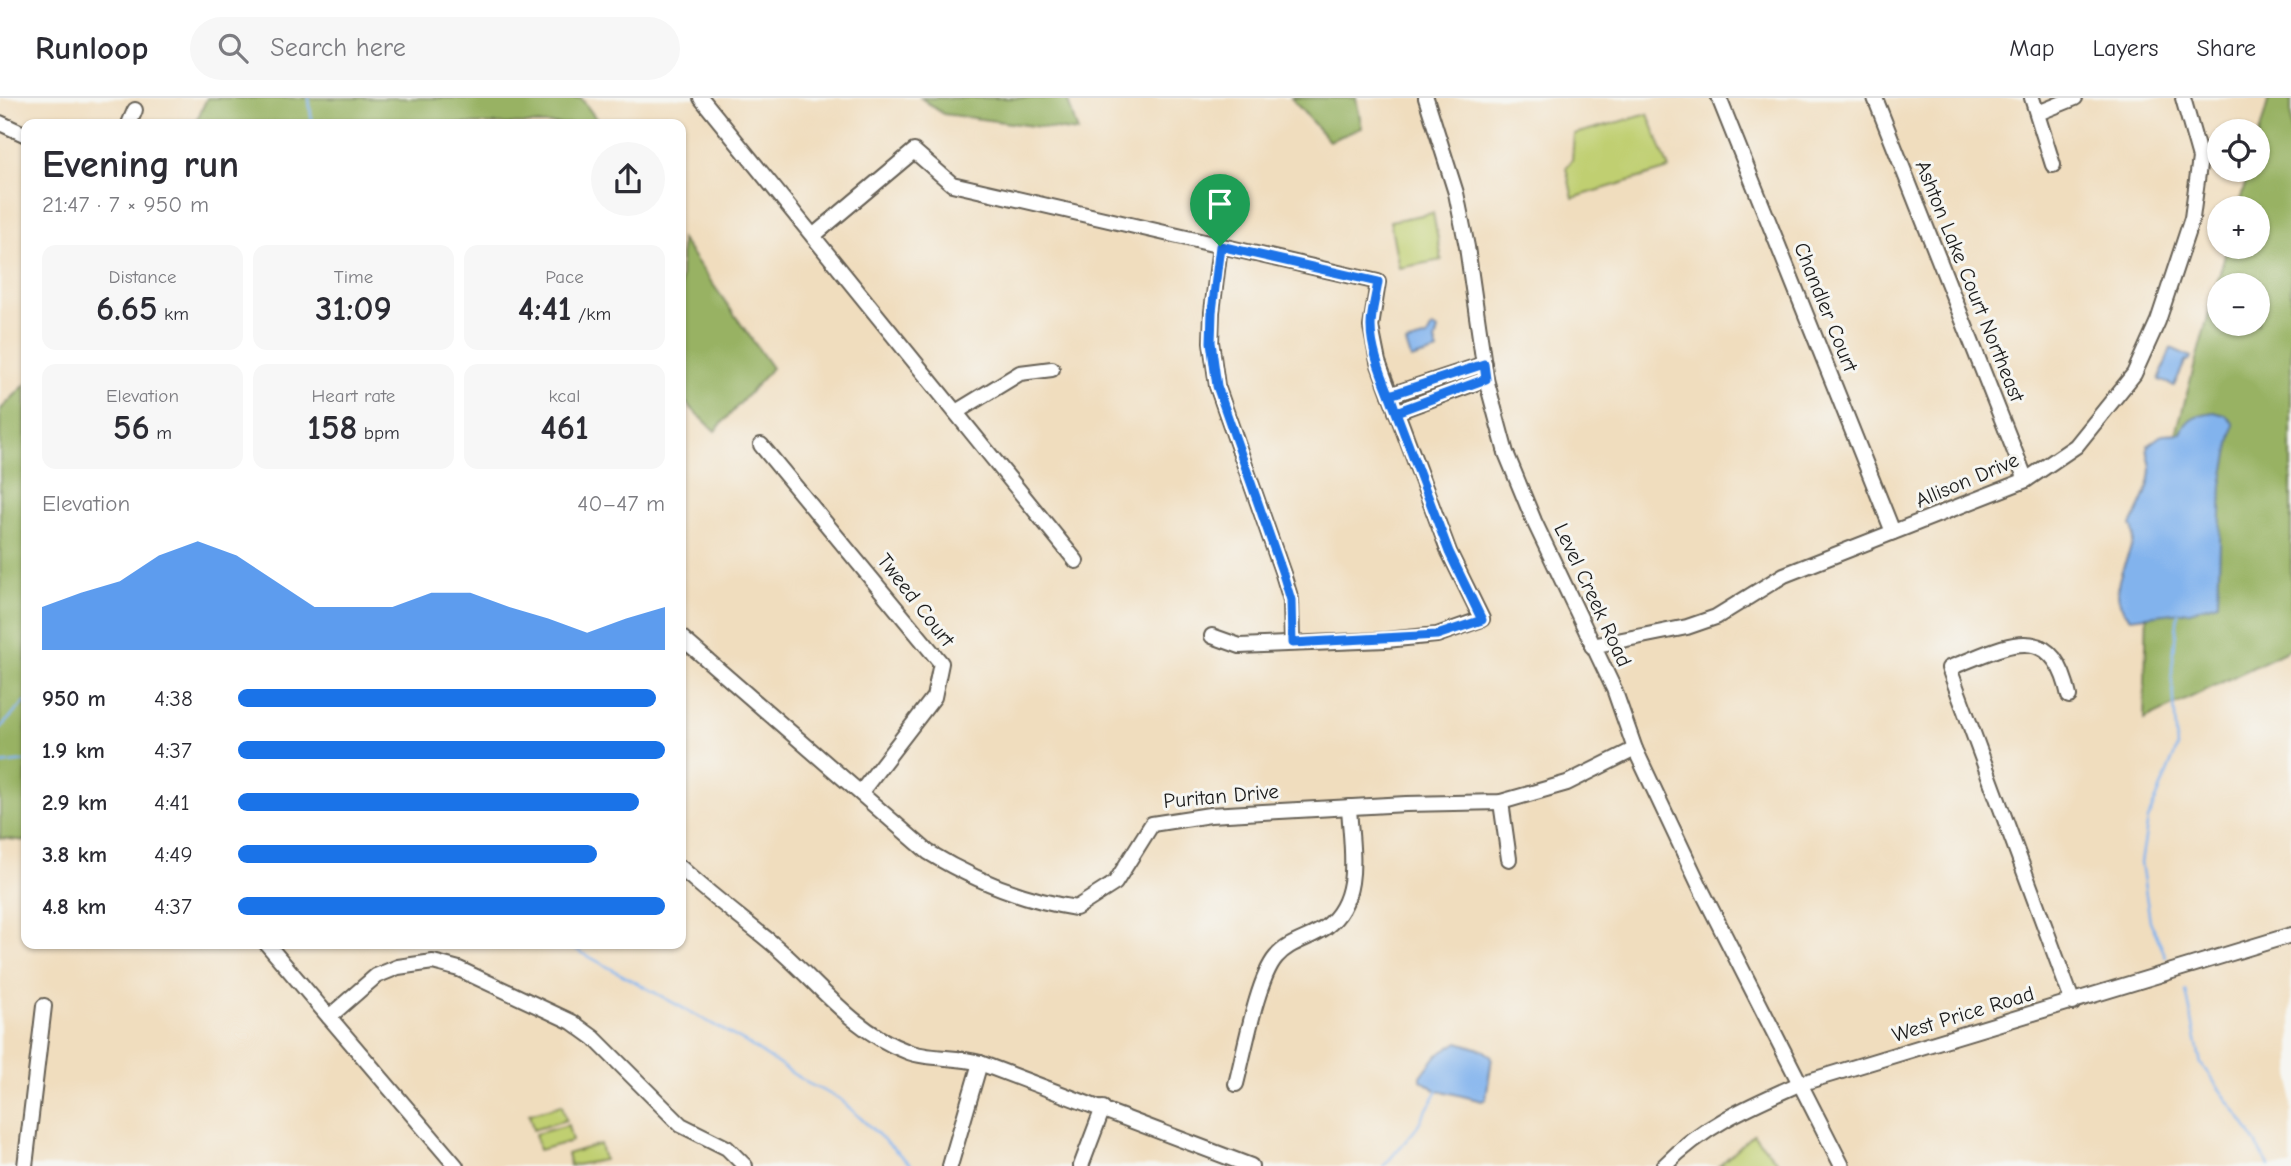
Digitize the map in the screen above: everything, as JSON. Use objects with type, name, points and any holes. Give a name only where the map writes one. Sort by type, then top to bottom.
[{"type":"street","name":"Level Creek Road","points":[[1426,98],[1456,193],[1467,247],[1485,372],[1506,453],[1592,646],[1614,689],[1635,750],[1702,891],[1842,1166]]},
{"type":"street","name":"Chandler Court","points":[[1720,98],[1893,532]]},
{"type":"street","name":"Ashton Lake Court Northeast","points":[[1875,98],[2026,480]]},
{"type":"street","points":[[2032,98],[2053,166]]},
{"type":"street","points":[[2038,113],[2075,98]]},
{"type":"street","name":"Allison Drive","points":[[1592,646],[1687,627],[1706,620],[1784,575],[2026,480],[2076,446],[2134,374],[2158,321],[2192,218],[2200,158],[2183,98]]},
{"type":"street","points":[[705,99],[1076,561]]},
{"type":"street","points":[[131,119],[135,110]]},
{"type":"street","points":[[0,123],[21,133]]},
{"type":"street","points":[[813,236],[914,151],[952,184],[1378,282],[1371,327],[1378,362],[1449,552],[1482,620],[1437,635],[1240,646],[1212,636]]},
{"type":"street","points":[[1220,246],[1211,342],[1217,386],[1291,600],[1292,643]]},
{"type":"street","points":[[956,412],[1020,373],[1052,369]]},
{"type":"street","points":[[1390,395],[1485,372]]},
{"type":"street","points":[[1396,412],[1485,372]]},
{"type":"street","name":"Tweed Court","points":[[761,445],[941,663],[934,696],[860,792]]},
{"type":"street","name":"Puritan Drive","points":[[686,641],[928,852],[960,872],[1042,903],[1076,908],[1115,883],[1152,824],[1210,816],[1349,807],[1501,802],[1567,783],[1635,750]]},
{"type":"street","points":[[2069,696],[2065,678],[2053,657],[2037,647],[2021,643],[2005,645],[1950,668],[2073,1003]]},
{"type":"street","points":[[1501,802],[1509,859]]},
{"type":"street","points":[[1236,1084],[1257,1001],[1274,959],[1287,946],[1327,926],[1350,897],[1349,807]]},
{"type":"street","points":[[686,873],[717,902],[769,941],[842,1008],[884,1041],[909,1053],[960,1057],[980,1063],[1251,1166]]},
{"type":"street","name":"West Price Road","points":[[1664,1166],[1685,1144],[1726,1116],[1800,1084],[2291,935]]},
{"type":"street","points":[[271,949],[456,1166]]},
{"type":"street","points":[[329,1017],[376,976],[398,967],[433,962],[459,969],[572,1021],[594,1038],[681,1125],[727,1148],[745,1166]]},
{"type":"street","points":[[25,1166],[44,1006]]},
{"type":"street","points":[[950,1166],[980,1063]]},
{"type":"street","points":[[1081,1166],[1103,1108]]},
{"type":"green space","points":[[207,98],[581,98],[596,119],[197,119]]},
{"type":"green space","points":[[921,98],[1067,98],[1078,132],[943,114]]},
{"type":"green space","points":[[1291,98],[1356,98],[1362,128],[1329,141]]},
{"type":"green space","points":[[2269,98],[2291,98],[2291,649],[2144,720],[2149,532],[2207,320],[2207,336],[2270,336],[2270,273],[2220,273],[2224,259],[2270,259],[2270,196],[2241,196],[2246,182],[2270,182],[2270,119],[2263,119]]},
{"type":"green space","points":[[1648,114],[1669,169],[1573,198],[1566,168],[1572,160],[1574,134]]},
{"type":"green space","points":[[1433,213],[1442,260],[1399,268],[1390,221]]},
{"type":"green space","points":[[686,246],[772,368],[715,431],[686,403]]},
{"type":"green space","points":[[21,389],[21,840],[0,838],[0,410]]},
{"type":"green space","points":[[562,1105],[566,1120],[533,1130],[529,1114]]},
{"type":"green space","points":[[568,1125],[572,1141],[539,1150],[535,1134]]},
{"type":"green space","points":[[1753,1134],[1781,1166],[1719,1166]]},
{"type":"green space","points":[[600,1144],[604,1160],[570,1166],[567,1154]]},
{"type":"water","points":[[1432,327],[1438,330],[1435,341],[1438,351],[1411,359],[1406,343],[1427,337]]},
{"type":"water","points":[[2171,348],[2191,357],[2189,361],[2186,360],[2174,386],[2159,380]]},
{"type":"water","points":[[2214,412],[2225,415],[2234,424],[2222,485],[2218,603],[2190,611],[2130,618],[2121,605],[2119,580],[2132,544],[2134,534],[2131,525],[2149,482],[2151,467],[2148,445],[2163,434],[2181,433],[2194,417]]},
{"type":"water","points":[[1458,1042],[1483,1050],[1492,1057],[1486,1099],[1482,1101],[1434,1089],[1421,1080],[1421,1076],[1436,1056]]},
{"type":"waterway","points":[[309,98],[311,119]]},
{"type":"waterway","points":[[2166,957],[2150,921],[2141,863],[2148,819],[2177,748],[2172,669],[2178,613]]},
{"type":"waterway","points":[[0,728],[21,706]]},
{"type":"waterway","points":[[0,764],[21,762]]},
{"type":"waterway","points":[[575,949],[745,1042],[807,1083],[840,1099],[912,1166]]},
{"type":"waterway","points":[[2186,991],[2201,1064],[2245,1124],[2269,1166]]},
{"type":"waterway","points":[[1384,1166],[1415,1130],[1438,1090]]},
{"type":"route","points":[[1220,246],[1211,342],[1217,386],[1291,600],[1292,643],[1386,640],[1437,635],[1482,620],[1449,552],[1396,412],[1390,395],[1440,381],[1484,364],[1486,379],[1396,412],[1378,362],[1371,327],[1378,282],[1220,246]]}]
